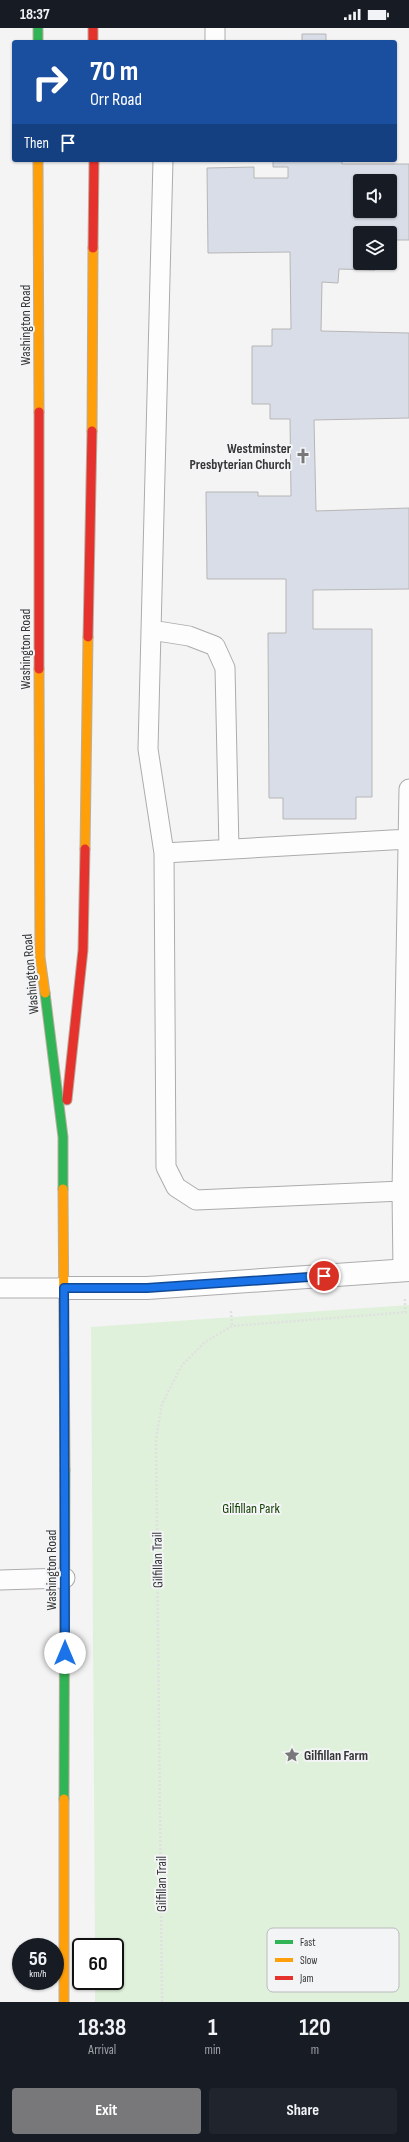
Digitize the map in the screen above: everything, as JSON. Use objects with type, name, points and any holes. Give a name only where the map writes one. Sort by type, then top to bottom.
[{"type":"main road","points":[[93,28],[93,40]]},
{"type":"main road","name":"Washington Road","points":[[38,162],[40,957],[63,1137]]},
{"type":"main road","name":"Washington Road","points":[[64,2002],[65,1578],[63,1137],[83,950],[92,428],[94,162]]},
{"type":"street","points":[[64,1288],[147,1288],[406,1270]]},
{"type":"lane","points":[[214,28],[215,40]]},
{"type":"lane","points":[[162,162],[148,749],[164,853],[166,1167],[176,1187],[196,1200],[402,1192]]},
{"type":"lane","points":[[151,630],[189,636],[215,646],[225,668],[229,849]]},
{"type":"lane","points":[[406,1270],[402,1192],[409,789]]},
{"type":"lane","points":[[164,853],[409,839]]},
{"type":"lane","points":[[0,1288],[64,1288]]},
{"type":"lane","points":[[0,1580],[65,1578]]},
{"type":"path","name":"Gilfillan Trail","points":[[162,2002],[156,1439],[162,1404],[182,1365],[205,1342],[232,1326],[409,1312]]},
{"type":"green space","name":"Gilfillan Park","points":[[409,1305],[409,2002],[95,2002],[95,1990],[124,1990],[124,1938],[95,1938],[91,1327]]},
{"type":"building","points":[[302,34],[326,34],[326,40],[302,40]]},
{"type":"building","name":"Westminster Presbyterian Church","points":[[273,162],[409,164],[409,240],[397,240],[397,226],[353,226],[353,269],[339,269],[338,283],[322,282],[321,331],[409,333],[409,418],[314,420],[316,511],[409,508],[409,589],[313,590],[313,629],[372,629],[372,797],[356,797],[356,819],[283,819],[283,798],[269,798],[268,633],[286,633],[286,579],[207,579],[206,492],[258,492],[258,496],[291,496],[290,419],[270,419],[270,404],[252,404],[252,346],[272,346],[272,329],[291,329],[290,252],[208,253],[207,168],[254,167],[254,178],[288,178],[288,167],[273,167]]},
{"type":"traffic: fast","points":[[38,28],[38,40]]},
{"type":"traffic: fast","points":[[45,993],[63,1137],[63,1189]]},
{"type":"traffic: fast","points":[[64,1799],[65,1470]]},
{"type":"traffic: slow","points":[[38,162],[39,412]]},
{"type":"traffic: slow","points":[[92,431],[93,248]]},
{"type":"traffic: slow","points":[[85,849],[88,637]]},
{"type":"traffic: slow","points":[[39,669],[40,957],[45,993]]},
{"type":"traffic: slow","points":[[63,1189],[65,1470]]},
{"type":"traffic: slow","points":[[64,1799],[64,2002]]},
{"type":"traffic: jam","points":[[93,28],[93,40]]},
{"type":"traffic: jam","points":[[93,248],[94,162]]},
{"type":"traffic: jam","points":[[39,412],[39,669]]},
{"type":"traffic: jam","points":[[88,637],[92,431]]},
{"type":"traffic: jam","points":[[67,1100],[83,950],[85,849]]},
{"type":"place","name":"Westminster Presbyterian Church","points":[[303,456]]},
{"type":"place","name":"Gilfillan Farm","points":[[292,1755]]},
{"type":"route","points":[[65,1653],[64,1288],[147,1288],[228,1281],[324,1276]]}]
